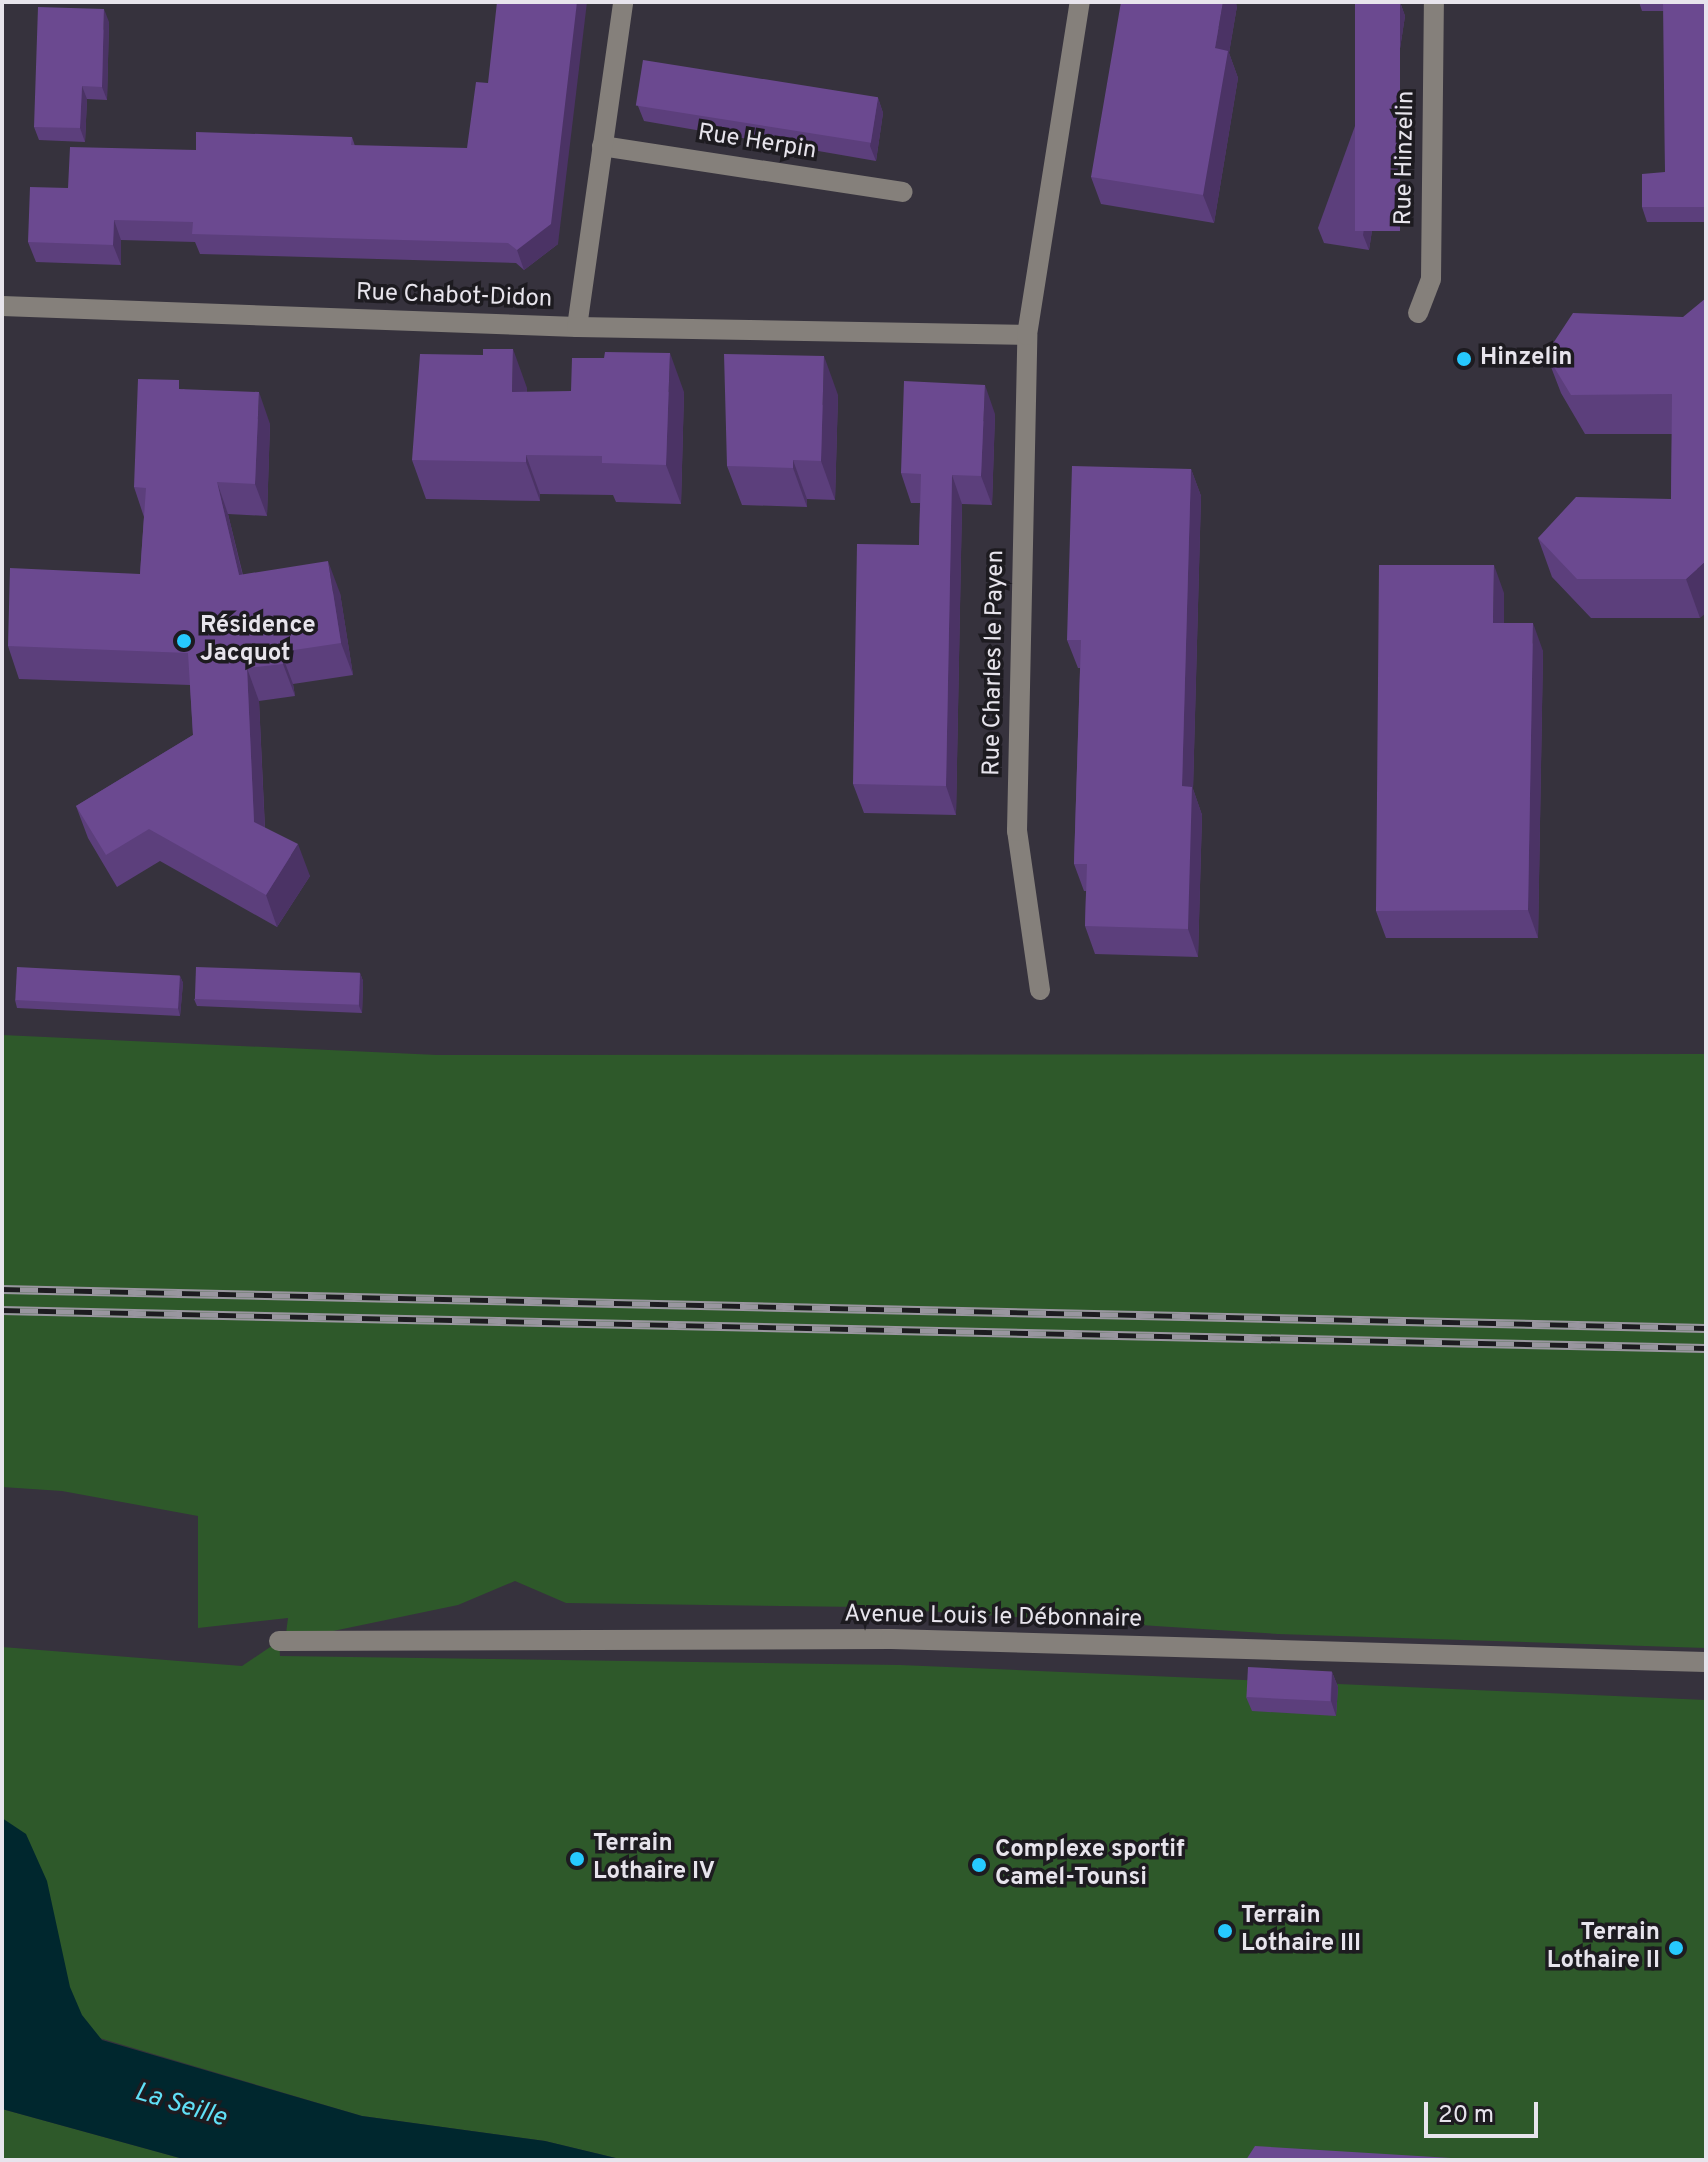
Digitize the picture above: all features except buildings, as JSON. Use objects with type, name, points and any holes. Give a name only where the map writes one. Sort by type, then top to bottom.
[{"type":"street","name":"Rue Chabot-Didon","points":[[2,306],[577,327],[623,2]]},
{"type":"street","name":"Rue Charles le Payen","points":[[1040,990],[1017,831],[1027,335],[1080,2]]},
{"type":"street","name":"Rue Hinzelin","points":[[1418,313],[1431,279],[1434,2]]},
{"type":"street","name":"Rue Herpin","points":[[602,146],[903,192]]},
{"type":"street","points":[[577,327],[1027,335]]},
{"type":"street","name":"Avenue Louis le Débonnaire","points":[[279,1641],[891,1639],[1706,1662]]},
{"type":"green space","points":[[2,1035],[437,1055],[1706,1054],[1706,1648],[1278,1634],[862,1607],[566,1603],[515,1581],[458,1605],[285,1641],[288,1618],[198,1628],[198,1516],[62,1491],[2,1487]]},
{"type":"green space","name":"Complexe sportif Camel-Tounsi","points":[[279,1641],[280,1656],[900,1665],[1706,1700],[1706,2160],[624,2160],[545,2141],[362,2116],[2,2009],[2,1647],[242,1666]]},
{"type":"green space","points":[[2,2109],[187,2160],[2,2160]]},
{"type":"water","name":"La Seille","points":[[2,1818],[26,1834],[47,1881],[70,1987],[82,2015],[102,2040],[362,2116],[545,2141],[624,2160],[187,2160],[2,2109]]},
{"type":"railway","points":[[2,1289],[1706,1328]]},
{"type":"railway","points":[[2,1310],[1706,1348]]},
{"type":"place","name":"Hinzelin","points":[[1464,359]]},
{"type":"place","name":"Résidence Jacquot","points":[[184,641]]},
{"type":"place","name":"Terrain Lothaire IV","points":[[577,1859]]},
{"type":"place","name":"Complexe sportif Camel-Tounsi","points":[[979,1865]]},
{"type":"place","name":"Terrain Lothaire III","points":[[1225,1931]]},
{"type":"place","name":"Terrain Lothaire II","points":[[1676,1948]]}]
